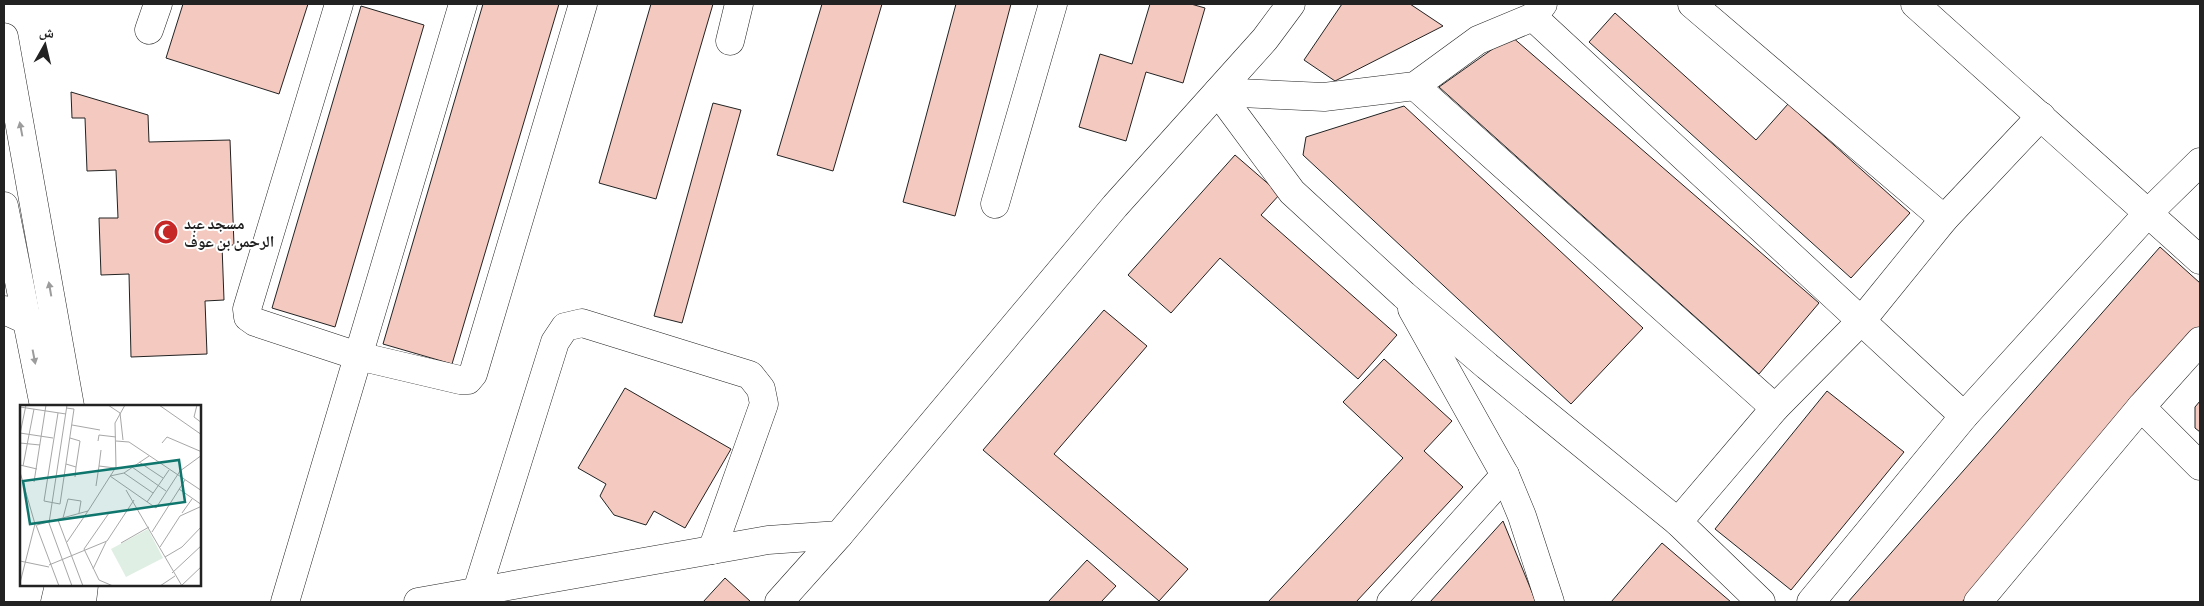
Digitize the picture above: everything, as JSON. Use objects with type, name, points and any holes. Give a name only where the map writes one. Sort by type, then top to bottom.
[{"type":"street","points":[[149,30],[158,4]]},
{"type":"street","points":[[339,4],[246,309],[248,317],[255,322],[358,356],[460,380],[468,380],[473,374],[583,4]]},
{"type":"street","points":[[285,602],[463,4]]},
{"type":"street","points":[[730,41],[739,4]]},
{"type":"street","points":[[995,204],[1054,4]]},
{"type":"street","points":[[779,602],[839,536],[1115,206],[1265,40],[1291,4]]},
{"type":"street","points":[[1692,4],[1944,219]]},
{"type":"street","points":[[1915,4],[2200,260]]},
{"type":"street","points":[[1218,92],[1324,97],[1415,86],[1478,40],[1538,10],[1964,416]]},
{"type":"street","points":[[4,37],[70,405]]},
{"type":"street","points":[[1415,86],[1775,408]]},
{"type":"street","points":[[1218,92],[1292,192],[1404,295],[1678,522],[1761,602]]},
{"type":"street","points":[[1678,522],[1775,408],[1862,320],[1944,219],[2041,116]]},
{"type":"street","points":[[1811,602],[1964,416],[2148,213],[2200,162]]},
{"type":"street","points":[[4,206],[16,316],[44,405]]},
{"type":"street","points":[[1404,295],[1505,475],[1522,516],[1550,602]]},
{"type":"street","points":[[16,316],[58,334]]},
{"type":"street","points":[[477,591],[555,342],[565,327],[582,323],[750,376],[761,389],[764,404],[712,550]]},
{"type":"street","points":[[1978,602],[2200,341]]},
{"type":"street","points":[[2142,407],[2200,466]]},
{"type":"street","points":[[1391,602],[1505,475]]},
{"type":"street","points":[[418,602],[768,540],[839,536]]},
{"type":"street","points":[[55,602],[59,586]]},
{"type":"street","points":[[82,602],[84,586]]},
{"type":"building","points":[[183,4],[308,4],[279,94],[166,58]]},
{"type":"building","points":[[483,4],[559,4],[452,364],[383,344]]},
{"type":"building","points":[[651,4],[713,4],[656,199],[599,183]]},
{"type":"building","points":[[822,4],[882,4],[833,171],[777,155]]},
{"type":"building","points":[[956,4],[1011,4],[955,216],[903,202]]},
{"type":"building","points":[[1150,4],[1191,4],[1205,8],[1183,83],[1146,72],[1126,141],[1079,127],[1100,54],[1132,64]]},
{"type":"building","points":[[1342,4],[1410,4],[1443,26],[1335,81],[1304,60]]},
{"type":"building","points":[[361,6],[424,25],[335,327],[272,308]]},
{"type":"building","points":[[1615,13],[1756,140],[1788,104],[1910,213],[1851,278],[1589,42]]},
{"type":"building","points":[[1511,36],[1819,303],[1759,374],[1439,87]]},
{"type":"building","name":"مسجد عبد الرحمن بن عوف","points":[[71,92],[148,115],[149,142],[230,140],[234,245],[222,245],[224,300],[205,301],[207,354],[131,357],[129,274],[101,275],[99,218],[118,218],[116,170],[87,171],[85,118],[72,118]]},
{"type":"building","points":[[713,103],[741,110],[682,323],[654,316]]},
{"type":"building","points":[[1404,106],[1643,328],[1571,404],[1303,155],[1306,137]]},
{"type":"building","points":[[1235,155],[1280,194],[1261,215],[1397,335],[1358,379],[1220,258],[1171,313],[1128,275]]},
{"type":"building","points":[[2160,247],[2200,283],[2200,331],[1962,602],[1848,602]]},
{"type":"building","points":[[1104,310],[1147,346],[1054,454],[1188,569],[1159,601],[983,450]]},
{"type":"building","points":[[1384,359],[1452,421],[1424,451],[1463,487],[1356,602],[1268,602],[1403,458],[1343,402]]},
{"type":"building","points":[[625,388],[731,449],[685,528],[654,511],[646,525],[614,515],[600,496],[606,484],[578,468]]},
{"type":"building","points":[[1827,391],[1904,452],[1791,590],[1715,529]]},
{"type":"building","points":[[2200,401],[2200,432],[2195,428],[2195,407]]},
{"type":"building","points":[[1503,521],[1536,602],[1430,602]]},
{"type":"building","points":[[1662,543],[1731,602],[1611,602]]},
{"type":"building","points":[[1087,560],[1116,586],[1101,602],[1048,602]]},
{"type":"building","points":[[725,578],[751,602],[703,602]]},
{"type":"place","name":"مسجد عبد الرحمن بن عوف","points":[[166,232]]}]
